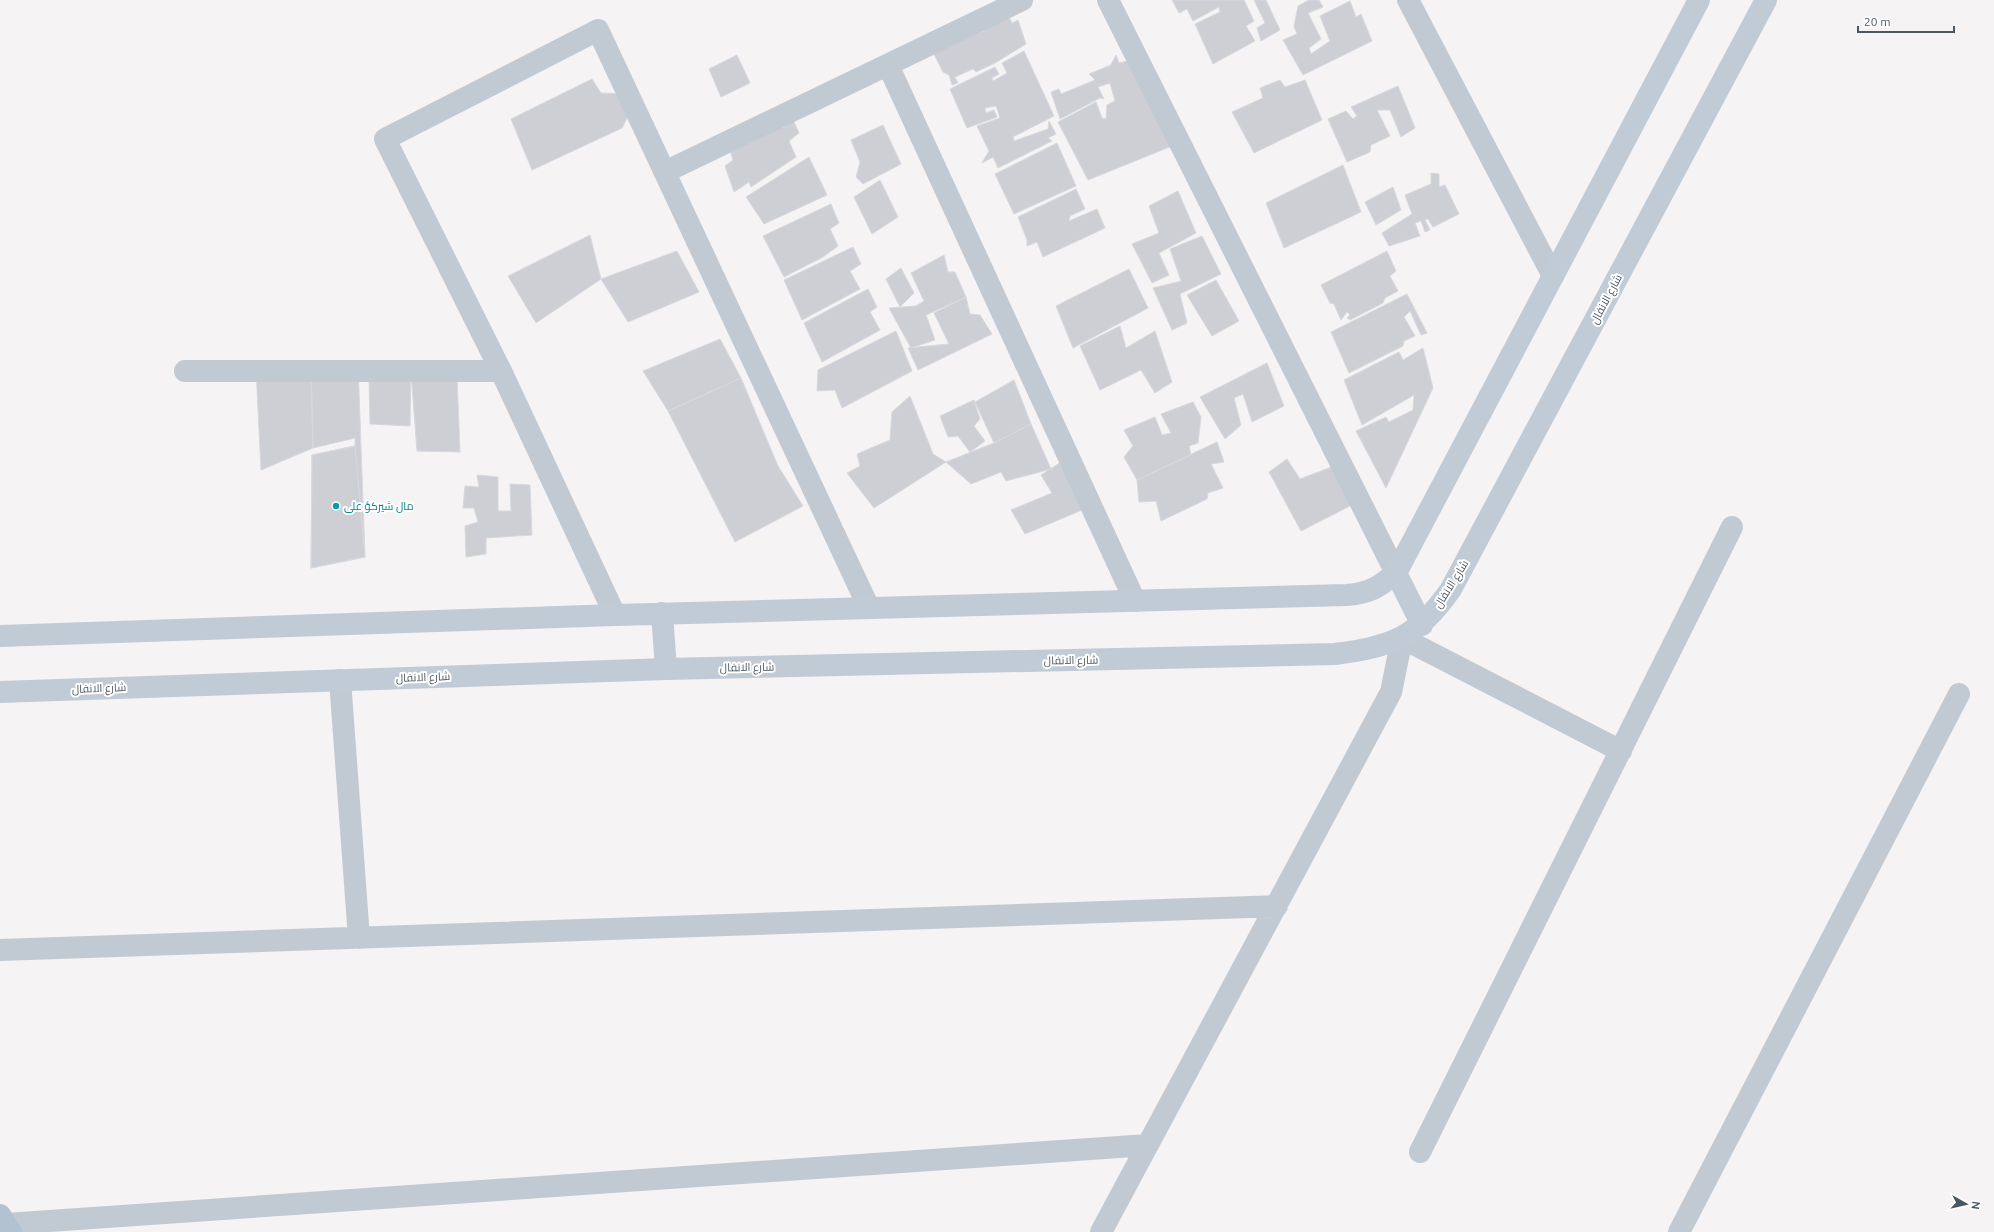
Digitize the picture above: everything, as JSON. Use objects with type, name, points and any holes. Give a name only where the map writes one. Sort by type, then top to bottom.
[{"type":"main road","points":[[0,636],[662,613],[1363,594],[1374,590],[1396,573],[1699,0]]},
{"type":"main road","name":"شارع الانفال","points":[[0,692],[666,669],[1335,654],[1363,651],[1402,638],[1422,625],[1438,608],[1451,589],[1766,0]]},
{"type":"main road","points":[[1396,573],[1422,625]]},
{"type":"main road","points":[[662,613],[666,669]]},
{"type":"street","points":[[666,172],[1022,0]]},
{"type":"street","points":[[1108,0],[1396,573]]},
{"type":"street","points":[[1408,0],[1553,276]]},
{"type":"street","points":[[615,615],[501,371],[385,139],[598,30],[666,172],[869,608]]},
{"type":"street","points":[[888,65],[1135,601]]},
{"type":"street","points":[[185,371],[501,371]]},
{"type":"street","points":[[1420,1152],[1732,527]]},
{"type":"street","points":[[1102,1232],[1391,692],[1402,638],[1621,751]]},
{"type":"street","points":[[340,680],[358,938]]},
{"type":"street","points":[[1679,1232],[1959,694]]},
{"type":"street","points":[[0,950],[1277,906]]},
{"type":"street","points":[[6,1224],[1148,1145]]},
{"type":"building","points":[[1172,0],[1244,0],[1254,21],[1246,26],[1255,41],[1213,64],[1195,24],[1220,12],[1219,7],[1193,21],[1187,9],[1179,13]]},
{"type":"building","points":[[1254,0],[1266,0],[1280,30],[1261,41],[1257,28],[1265,23]]},
{"type":"building","points":[[1309,0],[1319,0],[1323,7],[1308,13],[1321,39],[1309,48],[1311,54],[1330,41],[1320,16],[1350,1],[1356,17],[1361,14],[1372,41],[1303,75],[1283,40],[1297,34],[1294,26],[1298,6]]},
{"type":"building","points":[[1004,8],[1012,23],[1018,20],[1026,44],[995,63],[976,72],[973,69],[955,77],[958,83],[952,85],[949,75],[943,72],[932,50],[984,31],[983,27]]},
{"type":"building","points":[[1024,51],[1054,116],[1013,137],[1014,141],[1048,129],[1049,121],[1056,134],[1048,138],[1052,141],[998,168],[993,157],[982,163],[989,151],[977,126],[1000,118],[996,106],[985,108],[986,113],[994,110],[997,117],[967,128],[950,89],[995,67],[999,74],[992,78],[993,81],[1007,73],[1002,63]]},
{"type":"building","points":[[737,55],[750,83],[721,97],[709,69]]},
{"type":"building","points":[[1116,55],[1119,63],[1137,59],[1172,146],[1088,180],[1058,122],[1096,102],[1102,118],[1106,119],[1107,105],[1115,101],[1110,83],[1098,87],[1104,99],[1100,98],[1060,119],[1051,92],[1059,89],[1061,94],[1095,80],[1089,74],[1111,65]]},
{"type":"building","points":[[592,79],[601,93],[624,94],[630,112],[622,128],[532,170],[511,119]]},
{"type":"building","points":[[1280,80],[1285,87],[1305,80],[1322,120],[1254,153],[1232,112],[1263,98],[1260,88]]},
{"type":"building","points":[[1398,86],[1415,128],[1401,137],[1390,110],[1377,110],[1390,136],[1371,145],[1370,152],[1347,162],[1328,119],[1346,111],[1353,119],[1357,116],[1351,107]]},
{"type":"building","points":[[782,118],[783,128],[793,120],[799,133],[789,141],[796,157],[751,187],[749,182],[734,192],[725,166],[733,160],[729,146]]},
{"type":"building","points":[[883,125],[901,164],[863,184],[856,177],[860,162],[851,140]]},
{"type":"building","points":[[1057,143],[1076,186],[1014,214],[995,174]]},
{"type":"building","points":[[809,157],[827,195],[764,224],[746,197]]},
{"type":"building","points":[[1343,165],[1361,212],[1284,248],[1266,203]]},
{"type":"building","points":[[1431,173],[1439,174],[1439,187],[1445,185],[1459,214],[1433,227],[1428,219],[1425,220],[1430,230],[1425,232],[1421,221],[1415,223],[1420,236],[1389,246],[1382,233],[1412,214],[1405,195],[1431,184]]},
{"type":"building","points":[[880,180],[898,217],[872,234],[854,197]]},
{"type":"building","points":[[1393,187],[1401,210],[1376,225],[1365,202]]},
{"type":"building","points":[[1076,189],[1085,209],[1070,216],[1069,221],[1097,209],[1105,228],[1043,257],[1037,242],[1027,246],[1027,240],[1018,217]]},
{"type":"building","points":[[1178,191],[1196,233],[1159,253],[1169,275],[1152,283],[1132,244],[1159,233],[1149,206]]},
{"type":"building","points":[[831,204],[839,223],[830,229],[838,246],[823,257],[784,277],[763,236]]},
{"type":"building","points":[[590,235],[601,279],[536,323],[508,276]]},
{"type":"building","points":[[1202,236],[1221,274],[1180,294],[1187,323],[1172,330],[1153,288],[1181,281],[1170,249]]},
{"type":"building","points":[[853,247],[861,264],[850,271],[860,289],[802,320],[784,280]]},
{"type":"building","points":[[677,251],[699,292],[628,322],[601,279]]},
{"type":"building","points":[[1387,251],[1396,271],[1390,276],[1398,291],[1385,298],[1383,303],[1350,320],[1347,318],[1350,315],[1347,312],[1341,320],[1334,304],[1330,303],[1321,285]]},
{"type":"building","points":[[944,255],[948,272],[955,272],[966,297],[926,315],[935,340],[911,348],[889,308],[916,306],[924,301],[911,273]]},
{"type":"building","points":[[901,268],[914,293],[900,307],[886,279]]},
{"type":"building","points":[[1129,269],[1148,308],[1073,348],[1056,306]]},
{"type":"building","points":[[1216,280],[1239,321],[1212,336],[1187,295]]},
{"type":"building","points":[[868,289],[877,307],[870,312],[880,330],[822,362],[804,323]]},
{"type":"building","points":[[1407,294],[1427,333],[1421,335],[1410,311],[1404,317],[1415,336],[1404,341],[1403,346],[1349,373],[1331,332]]},
{"type":"building","points":[[966,297],[970,314],[980,315],[992,334],[918,370],[908,348],[949,344],[934,313]]},
{"type":"building","points":[[1120,326],[1126,348],[1155,331],[1172,382],[1155,393],[1141,370],[1100,390],[1080,346]]},
{"type":"building","points":[[896,331],[912,371],[842,408],[835,390],[817,391],[818,370]]},
{"type":"building","points":[[720,339],[741,378],[668,411],[643,371]]},
{"type":"building","points":[[1423,348],[1433,388],[1386,488],[1356,431],[1386,417],[1389,422],[1413,410],[1414,395],[1362,425],[1344,380],[1399,352],[1403,360]]},
{"type":"building","points":[[358,363],[365,557],[311,568],[312,455],[355,446],[355,438],[313,448],[311,368]]},
{"type":"building","points":[[1267,363],[1284,406],[1252,422],[1243,394],[1234,398],[1241,425],[1225,439],[1200,397]]},
{"type":"building","points":[[311,368],[313,448],[261,470],[256,369]]},
{"type":"building","points":[[411,372],[410,426],[370,424],[369,379]]},
{"type":"building","points":[[411,372],[457,377],[460,452],[417,451]]},
{"type":"building","points":[[741,378],[778,466],[803,506],[735,542],[668,411]]},
{"type":"building","points":[[1014,380],[1031,424],[994,443],[975,402]]},
{"type":"building","points":[[910,396],[933,454],[946,462],[874,508],[847,473],[860,466],[857,454],[890,440],[892,412]]},
{"type":"building","points":[[974,400],[980,419],[974,426],[985,441],[970,452],[958,436],[948,437],[940,416]]},
{"type":"building","points":[[1193,402],[1201,417],[1198,443],[1189,446],[1191,455],[1137,480],[1124,457],[1133,446],[1124,430],[1155,417],[1162,435],[1171,433],[1161,414]]},
{"type":"building","points":[[1031,424],[1051,469],[1006,481],[1001,472],[971,484],[946,462],[994,443]]},
{"type":"building","points":[[1217,442],[1224,462],[1211,464],[1223,488],[1208,493],[1207,499],[1161,521],[1156,501],[1139,502],[1137,480]]},
{"type":"building","name":"مال شيركؤ على","points":[[355,446],[365,557],[311,568],[312,455]]},
{"type":"building","points":[[1287,459],[1300,479],[1334,466],[1352,505],[1301,531],[1269,472]]},
{"type":"building","points":[[1061,462],[1082,510],[1025,534],[1011,510],[1052,493],[1041,475]]},
{"type":"building","points":[[477,475],[498,477],[498,511],[511,511],[510,484],[530,485],[532,535],[486,538],[486,554],[466,557],[465,526],[478,522],[474,508],[463,508],[465,486],[479,487]]},
{"type":"place","name":"مال شيركؤ على","points":[[336,506]]}]
